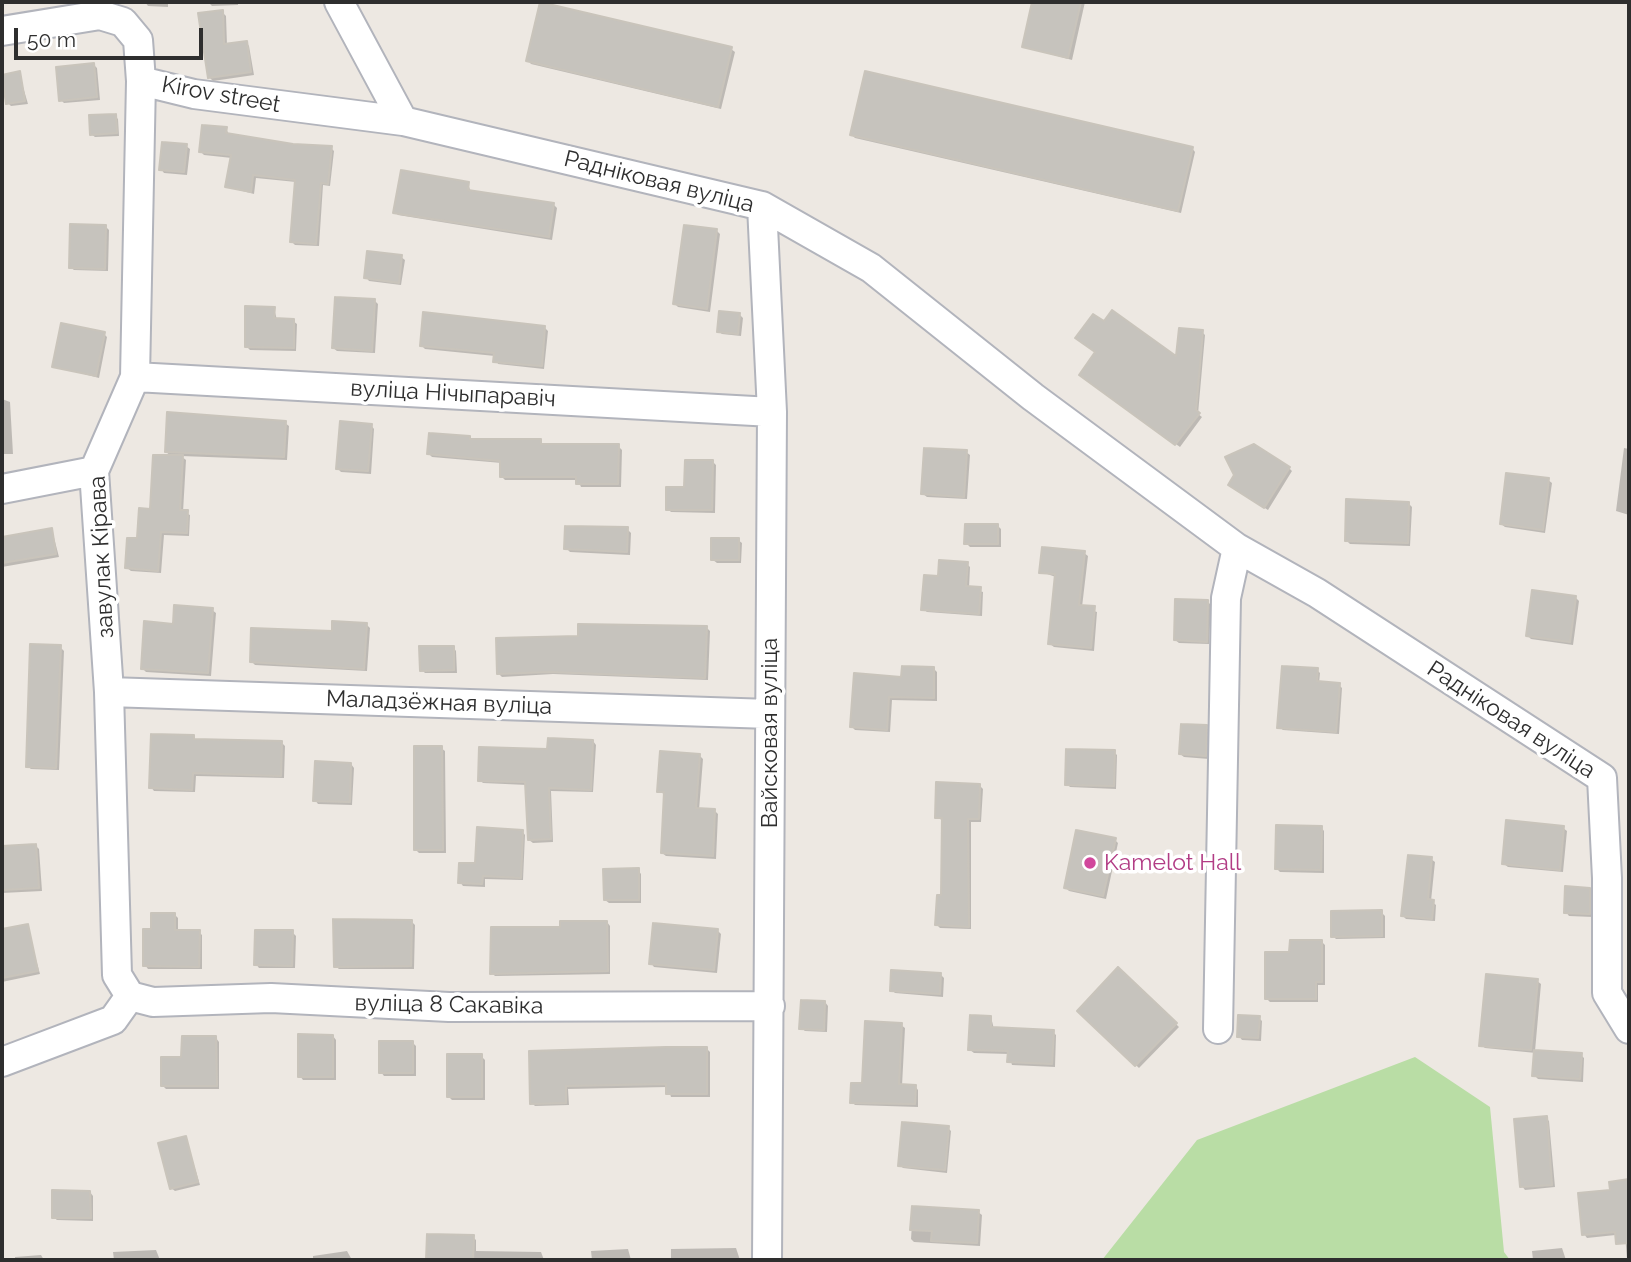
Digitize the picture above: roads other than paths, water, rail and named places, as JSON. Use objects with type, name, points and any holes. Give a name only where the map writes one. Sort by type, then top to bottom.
[{"type":"street","points":[[339,2],[403,121]]},
{"type":"street","name":"Kirov street","points":[[2,31],[100,15],[123,22],[138,40],[141,80],[194,94],[403,121]]},
{"type":"street","name":"завулак Кірава","points":[[130,996],[117,975],[109,692],[94,471],[135,377],[141,80]]},
{"type":"street","name":"Радніковая вуліца","points":[[403,121],[762,206],[872,268],[1033,397],[1237,548],[1317,593],[1602,778],[1607,878],[1607,993],[1629,1029]]},
{"type":"street","name":"Вайсковая вуліца","points":[[762,206],[772,412],[768,1260]]},
{"type":"street","name":"вуліца Нічыпаравіч","points":[[135,377],[772,412]]},
{"type":"street","points":[[2,489],[94,471]]},
{"type":"street","points":[[1218,1029],[1226,598],[1237,548]]},
{"type":"street","name":"Маладзёжная вуліца","points":[[109,692],[769,713]]},
{"type":"street","points":[[2,1062],[113,1020],[130,996]]},
{"type":"street","name":"вуліца 8 Сакавіка","points":[[130,996],[153,1002],[271,998],[449,1007],[770,1006]]},
{"type":"place","name":"Kamelot Hall","points":[[1090,863]]}]
